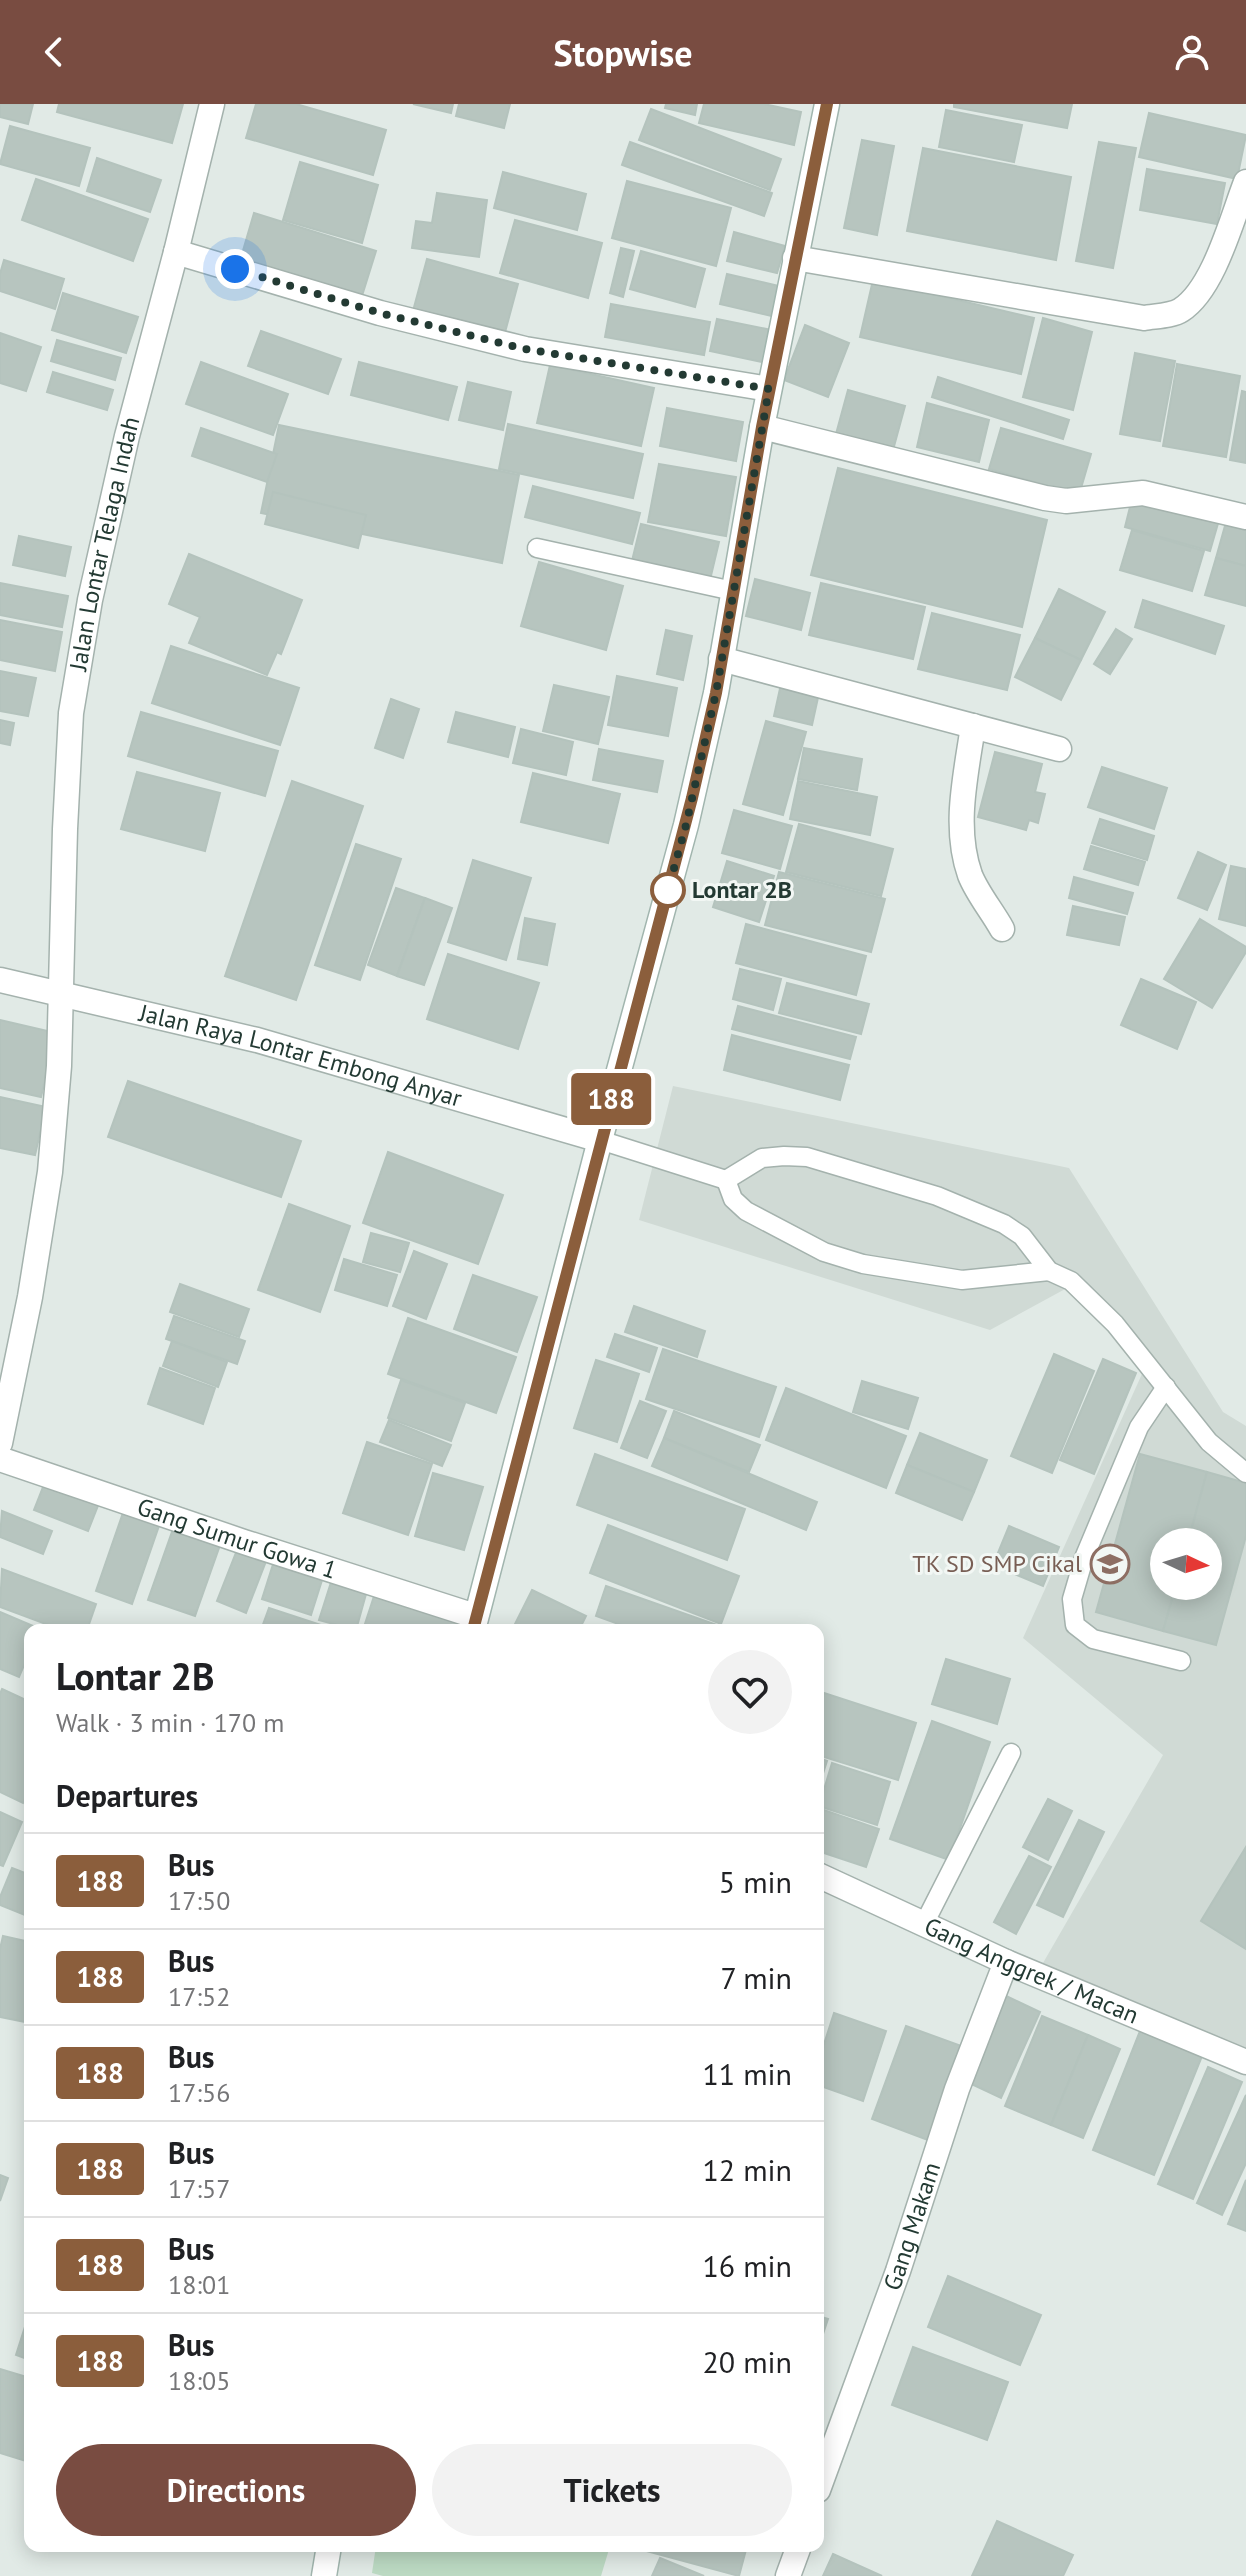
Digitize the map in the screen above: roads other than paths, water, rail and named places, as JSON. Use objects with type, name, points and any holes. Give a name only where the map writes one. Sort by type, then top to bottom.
[{"type":"street","name":"Jalan Lontar Telaga Indah","points":[[62,993],[71,713],[90,600],[124,450],[212,104]]},
{"type":"street","points":[[474,1623],[686,825],[716,693],[769,389],[827,104]]},
{"type":"street","points":[[795,258],[1144,318],[1178,312],[1198,296],[1212,270],[1246,182]]},
{"type":"street","points":[[176,252],[380,313],[525,349],[769,389]]},
{"type":"street","points":[[762,427],[1045,498],[1066,501],[1143,493],[1246,517]]},
{"type":"street","points":[[721,659],[1059,749]]},
{"type":"street","points":[[973,726],[961,808],[962,847],[971,878],[1002,929]]},
{"type":"street","name":"Jalan Raya Lontar Embong Anyar","points":[[0,980],[257,1040],[600,1140]]},
{"type":"street","points":[[0,1443],[30,1297],[50,1172],[62,993]]},
{"type":"street","name":"Gang Sumur Gowa 1","points":[[0,1459],[474,1623]]},
{"type":"street","name":"Gang Anggrek / Macan","points":[[824,1878],[1006,1962],[1246,2062]]},
{"type":"street","name":"Gang Makam","points":[[824,2474],[898,2271],[957,2089],[1006,1962]]},
{"type":"street","points":[[326,2576],[328,2552]]},
{"type":"street","points":[[788,2576],[797,2552]]},
{"type":"lane","points":[[537,548],[733,591]]},
{"type":"lane","points":[[600,1140],[726,1180],[762,1158],[807,1157],[937,1196],[1004,1224],[1022,1236],[1049,1271],[1071,1281],[1115,1324],[1209,1442],[1246,1473]]},
{"type":"lane","points":[[726,1180],[733,1199],[746,1211],[824,1252],[863,1264],[962,1280],[1049,1271]]},
{"type":"lane","points":[[1166,1387],[1139,1427],[1084,1558],[1072,1599],[1075,1625],[1093,1639],[1181,1661]]},
{"type":"lane","points":[[924,1924],[1011,1753]]},
{"type":"place","name":"Lontar 2B","points":[[668,890]]},
{"type":"place","name":"TK SD SMP Cikal","points":[[1110,1564]]}]
